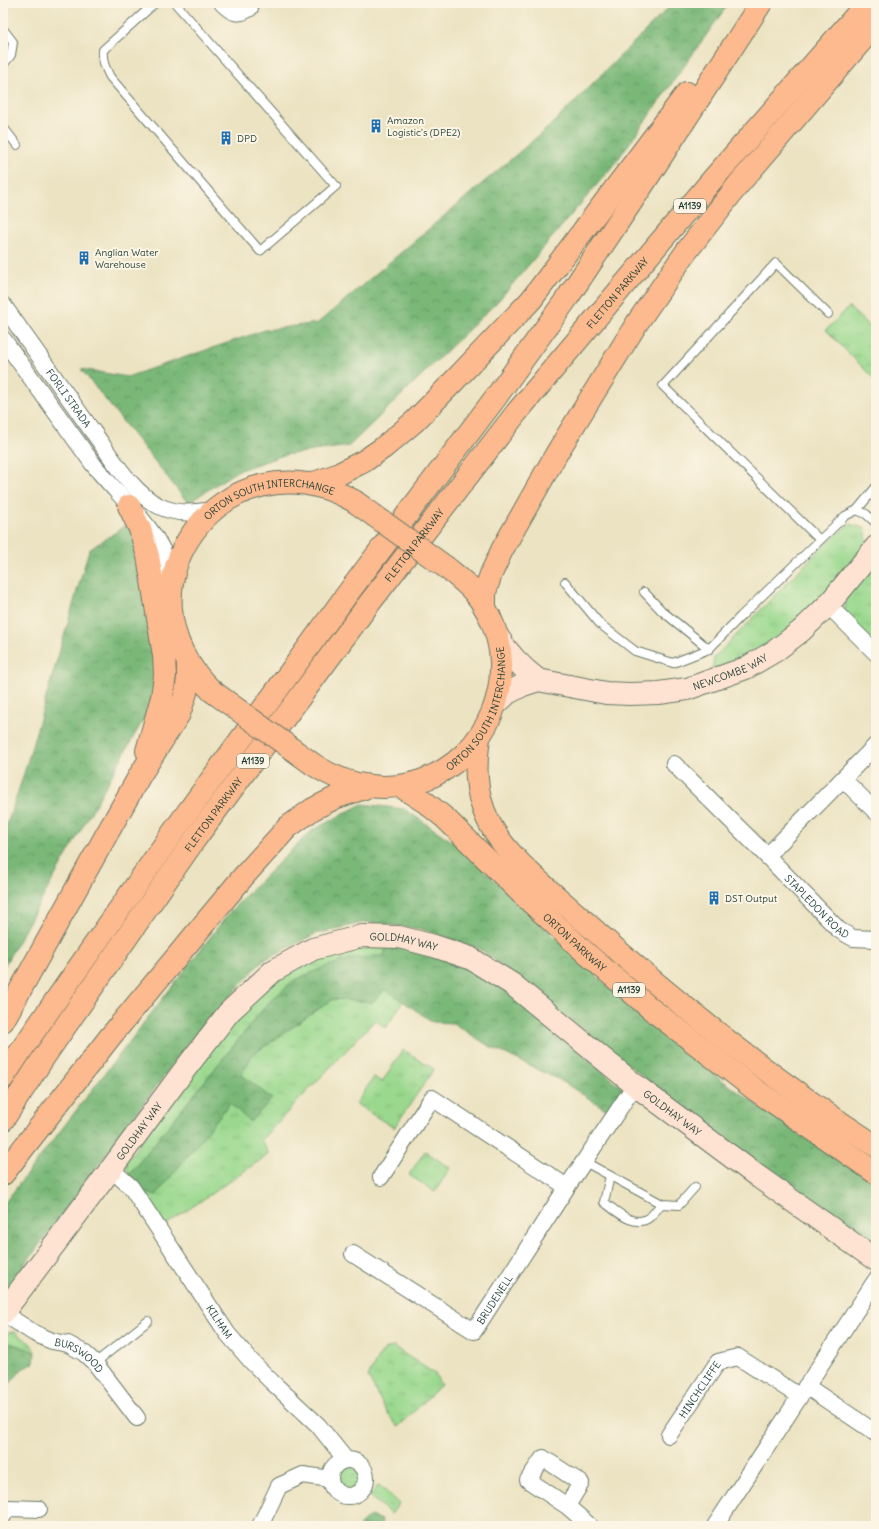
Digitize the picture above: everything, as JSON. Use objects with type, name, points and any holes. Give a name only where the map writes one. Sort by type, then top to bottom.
[{"type":"main road","points":[[311,484],[337,475],[364,461],[383,448],[420,415],[531,300],[755,3]]},
{"type":"main road","name":"A1139","points":[[3,1078],[176,828],[343,599],[496,397],[568,297],[761,3]]},
{"type":"main road","name":"FLETTON PARKWAY","points":[[3,1120],[44,1057],[195,839],[378,592],[517,412],[713,178],[867,3]]},
{"type":"main road","points":[[485,608],[485,592],[502,550],[558,451],[637,323],[686,252],[738,185],[876,24]]},
{"type":"main road","name":"ORTON SOUTH INTERCHANGE","points":[[288,482],[311,484],[341,493],[354,501],[462,580],[475,593],[485,608],[498,637],[501,654],[500,688],[496,704],[488,722],[479,738],[452,765],[418,782],[400,786],[370,786],[340,780],[314,765],[212,692],[195,673],[179,646],[173,627],[171,589],[181,551],[191,534],[213,510],[244,491],[266,484],[288,482]]},
{"type":"main road","points":[[133,497],[148,556],[157,607],[165,675],[162,697],[140,775]]},
{"type":"main road","points":[[3,1021],[140,775],[179,714],[186,693],[188,663]]},
{"type":"main road","name":"A1139","points":[[479,738],[475,764],[478,789],[486,818],[497,836],[526,867],[600,936],[668,993],[790,1088],[876,1146]]},
{"type":"main road","points":[[3,1174],[110,1037],[243,877],[288,827],[319,806],[337,797],[370,786]]},
{"type":"main road","name":"ORTON PARKWAY","points":[[400,786],[425,802],[445,818],[587,954],[651,1009],[757,1091],[876,1173]]},
{"type":"street","points":[[222,3],[228,9],[238,14],[250,8]]},
{"type":"street","name":"FORLI STRADA","points":[[3,306],[61,388],[133,497]]},
{"type":"street","name":"FORLI STRADA","points":[[3,339],[94,465],[114,490],[133,497]]},
{"type":"street","points":[[133,497],[149,500],[160,507],[175,511],[193,513],[213,510]]},
{"type":"street","points":[[133,497],[149,528],[160,545],[168,566],[171,589]]},
{"type":"street","name":"NEWCOMBE WAY","points":[[498,637],[509,654],[538,680],[606,693],[659,693],[688,689],[746,668],[776,651],[801,631],[828,605],[876,547]]},
{"type":"street","points":[[828,605],[876,653]]},
{"type":"street","points":[[496,704],[508,693],[522,685],[538,680]]},
{"type":"street","points":[[767,856],[876,745]]},
{"type":"street","name":"STAPLEDON ROAD","points":[[674,764],[839,930],[853,938],[876,938]]},
{"type":"street","points":[[843,779],[876,812]]},
{"type":"street","name":"GOLDHAY WAY","points":[[3,1313],[229,1012],[273,971],[313,949],[362,936],[399,937],[434,946],[470,958],[512,984],[635,1086],[760,1178],[876,1260]]},
{"type":"street","name":"BRUDENELL","points":[[353,1254],[474,1331],[567,1187],[635,1086]]},
{"type":"street","points":[[381,1177],[432,1098],[567,1187]]},
{"type":"street","name":"KILHAM","points":[[112,1169],[131,1187],[227,1333],[262,1372],[318,1425],[346,1460],[357,1462],[364,1470],[366,1481],[362,1491],[351,1497],[338,1494],[331,1485],[330,1479]]},
{"type":"street","points":[[715,1526],[876,1280]]},
{"type":"street","name":"BURSWOOD","points":[[3,1313],[34,1333],[52,1341],[68,1344],[84,1352],[95,1363],[137,1418]]},
{"type":"street","name":"HINCHCLIFFE","points":[[669,1435],[718,1362],[738,1357],[803,1391],[876,1433]]},
{"type":"street","points":[[260,1526],[279,1486],[303,1475],[330,1479],[330,1473],[336,1464],[346,1460]]},
{"type":"street","points":[[567,1506],[590,1526]]},
{"type":"street","points":[[5,1509],[39,1509]]},
{"type":"lane","points":[[155,3],[104,50],[102,57],[104,66],[110,77],[260,251],[336,186],[175,3]]},
{"type":"lane","points":[[3,28],[13,42],[11,56],[3,65]]},
{"type":"lane","points":[[3,127],[17,145]]},
{"type":"lane","points":[[820,540],[663,386],[776,263],[828,314]]},
{"type":"lane","points":[[565,582],[600,624],[635,651],[673,663],[709,650],[741,616],[845,516],[857,510],[876,487]]},
{"type":"lane","points":[[857,510],[866,514],[876,523]]},
{"type":"lane","points":[[644,592],[662,611],[709,650]]},
{"type":"lane","points":[[585,1162],[662,1204],[679,1205],[695,1187]]},
{"type":"lane","points":[[610,1176],[604,1202],[625,1218],[642,1221],[651,1216],[662,1204]]},
{"type":"lane","points":[[95,1363],[148,1321]]},
{"type":"green space","points":[[673,3],[729,3],[616,162],[499,300],[349,446],[284,455],[237,471],[188,503],[81,369],[127,377],[265,330],[318,323],[550,126]]},
{"type":"green space","points":[[849,307],[876,333],[876,381],[826,330]]},
{"type":"green space","points":[[140,516],[167,540],[146,614],[164,683],[3,968],[3,836],[23,777],[89,550]]},
{"type":"green space","points":[[849,524],[865,528],[868,546],[822,600],[787,632],[756,654],[712,672],[714,658],[821,548]]},
{"type":"green space","points":[[876,564],[876,644],[861,632],[848,618],[845,611],[845,603],[858,582]]},
{"type":"green space","points":[[362,804],[404,809],[456,844],[635,1012],[723,1081],[797,1133],[876,1180],[876,1259],[480,949],[421,929],[366,922],[315,934],[262,961],[189,1042],[3,1294],[3,1205],[232,909],[311,831]]},
{"type":"green space","points":[[387,944],[385,956],[349,959],[268,1003],[129,1175],[126,1168],[128,1159],[192,1072],[262,990],[286,971],[343,948]]},
{"type":"green space","points":[[387,944],[453,959],[511,994],[621,1087],[623,1094],[609,1111],[558,1079],[489,1046],[453,1023],[433,1022],[385,989],[373,1002],[333,999],[252,1055],[242,1075],[272,1099],[250,1122],[230,1103],[156,1195],[140,1192],[129,1175],[268,1003],[293,981],[322,968],[349,959],[384,956]]},
{"type":"green space","points":[[385,989],[403,1001],[386,1028],[375,1020],[261,1140],[269,1154],[163,1227],[140,1192],[156,1195],[230,1102],[272,1099],[241,1075],[252,1055],[333,999],[373,1002]]},
{"type":"green space","points":[[403,1050],[434,1069],[394,1128],[356,1104],[374,1077],[382,1082]]},
{"type":"green space","points":[[425,1151],[450,1168],[435,1192],[409,1175]]},
{"type":"green space","points":[[15,1332],[31,1344],[35,1352],[10,1343],[3,1349],[3,1333]]},
{"type":"green space","points":[[10,1343],[35,1352],[34,1363],[22,1369],[3,1392],[3,1349]]},
{"type":"green space","points":[[394,1347],[435,1374],[441,1385],[398,1427],[388,1414],[368,1377],[377,1359],[385,1349]]},
{"type":"green space","points":[[347,1466],[352,1467],[358,1473],[358,1483],[352,1489],[347,1490],[342,1489],[336,1483],[335,1478],[336,1473],[342,1467]]},
{"type":"green space","points":[[379,1485],[399,1504],[391,1514],[369,1496]]},
{"type":"green space","points":[[370,1516],[382,1520],[381,1526],[359,1526]]},
{"type":"place","name":"Amazon Logistic's (DPE2)","points":[[376,126]]},
{"type":"place","name":"DPD","points":[[226,138]]},
{"type":"place","name":"Anglian Water Warehouse","points":[[84,258]]},
{"type":"place","name":"DST Output","points":[[714,898]]}]
